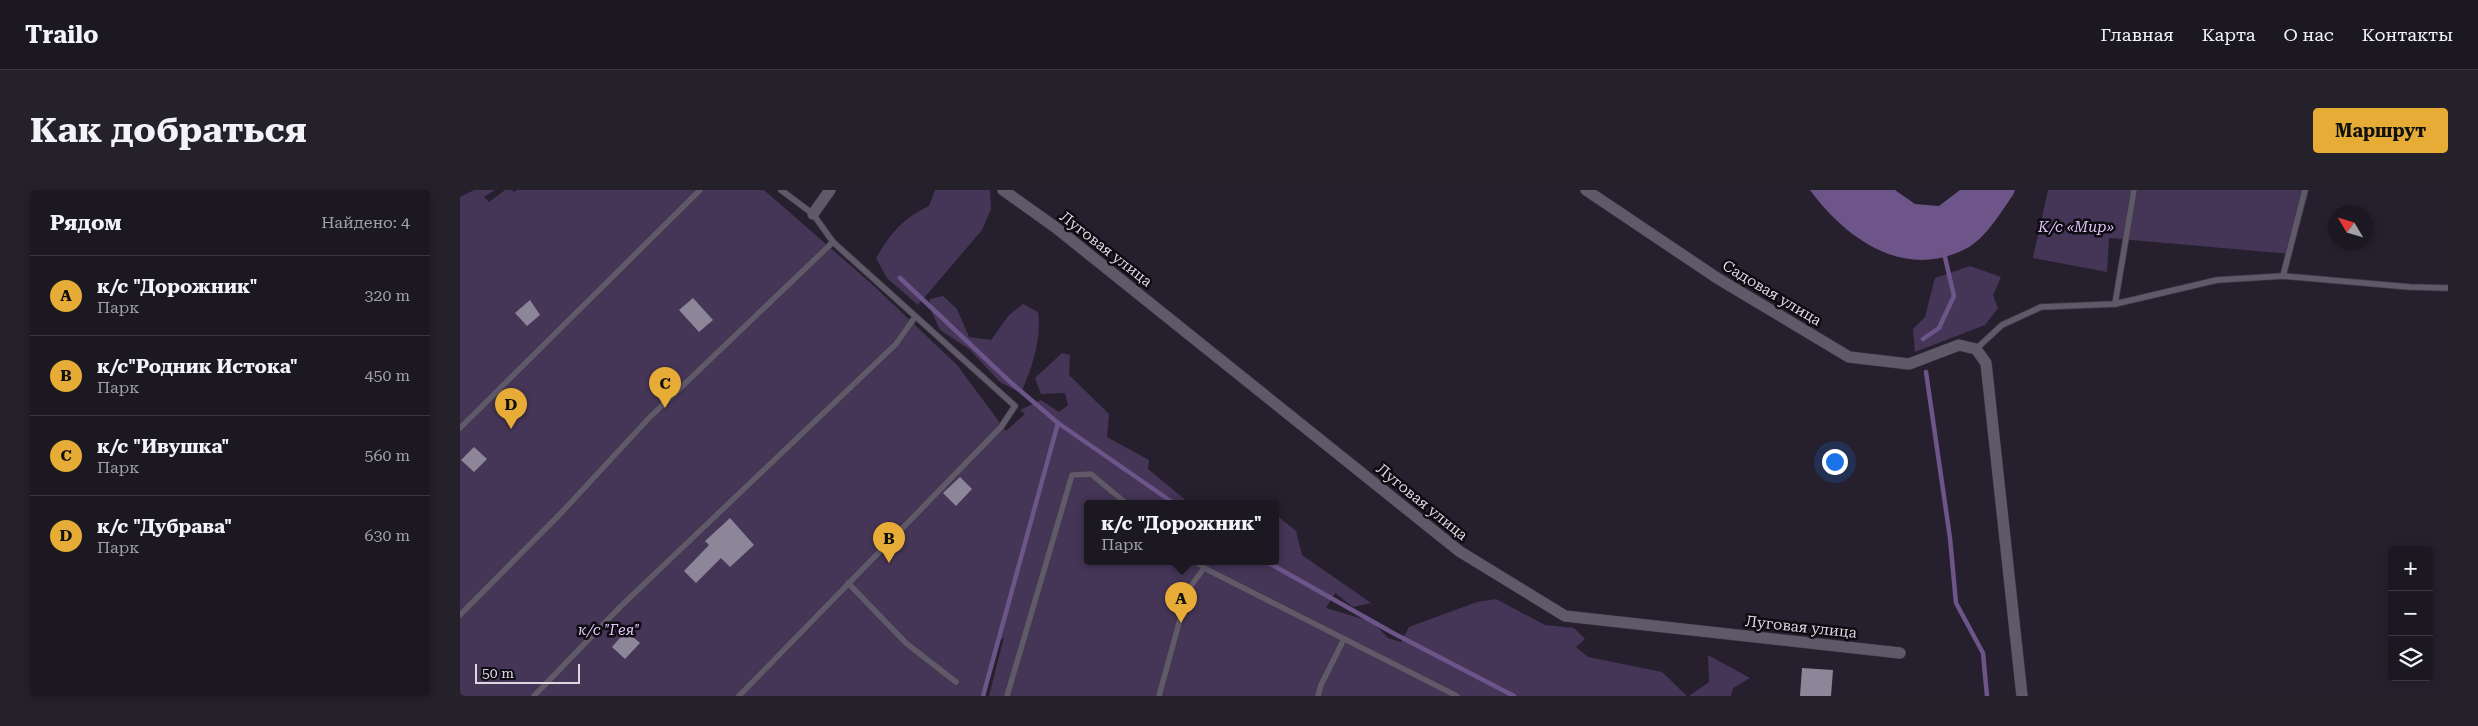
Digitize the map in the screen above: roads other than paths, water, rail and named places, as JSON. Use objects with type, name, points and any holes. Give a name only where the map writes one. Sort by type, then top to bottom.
[{"type":"street","points":[[813,214],[830,190]]},
{"type":"street","name":"Луговая улица","points":[[1003,190],[1055,227],[1459,551],[1565,616],[1900,654]]},
{"type":"street","name":"Садовая улица","points":[[1586,190],[1717,278],[1849,357],[1909,364],[1958,345],[1976,349]]},
{"type":"street","points":[[1976,349],[1986,363],[2022,696]]},
{"type":"lane","points":[[460,428],[700,190]]},
{"type":"lane","points":[[739,696],[1001,427],[1015,406],[833,242],[813,214],[781,190]]},
{"type":"lane","points":[[2115,304],[2134,190]]},
{"type":"lane","points":[[2283,276],[2305,190]]},
{"type":"lane","points":[[460,615],[650,416],[833,242]]},
{"type":"lane","points":[[1976,349],[2002,325],[2041,307],[2115,304],[2217,280],[2283,276],[2410,287],[2448,288]]},
{"type":"lane","points":[[534,696],[620,607],[896,344],[914,316]]},
{"type":"lane","points":[[1007,696],[1072,475],[1091,474],[1122,500]]},
{"type":"lane","points":[[1200,565],[1458,696]]},
{"type":"lane","points":[[1159,696],[1188,590],[1204,568]]},
{"type":"lane","points":[[848,583],[906,643],[956,682]]},
{"type":"lane","points":[[1318,696],[1321,685],[1344,639]]},
{"type":"waterway","points":[[1923,339],[1939,328],[1954,296],[1944,253]]},
{"type":"waterway","points":[[900,278],[1009,381],[1058,423],[1169,500]]},
{"type":"waterway","points":[[1926,372],[1950,538],[1956,603],[1983,653],[1987,696]]},
{"type":"waterway","points":[[983,696],[1058,423]]},
{"type":"waterway","points":[[1272,565],[1393,633],[1514,696]]},
{"type":"place","name":"к/с \"Ивушка\"","points":[[665,408]]},
{"type":"place","name":"к/с \"Дубрава\"","points":[[511,429]]},
{"type":"place","name":"к/с\"Родник Истока\"","points":[[889,563]]},
{"type":"place","name":"к/с \"Дорожник\"","points":[[1181,623]]},
{"type":"park label","name":"К/с «Мир»","points":[[2076,227]]},
{"type":"park label","name":"к/с \"Гея\"","points":[[609,630]]}]
